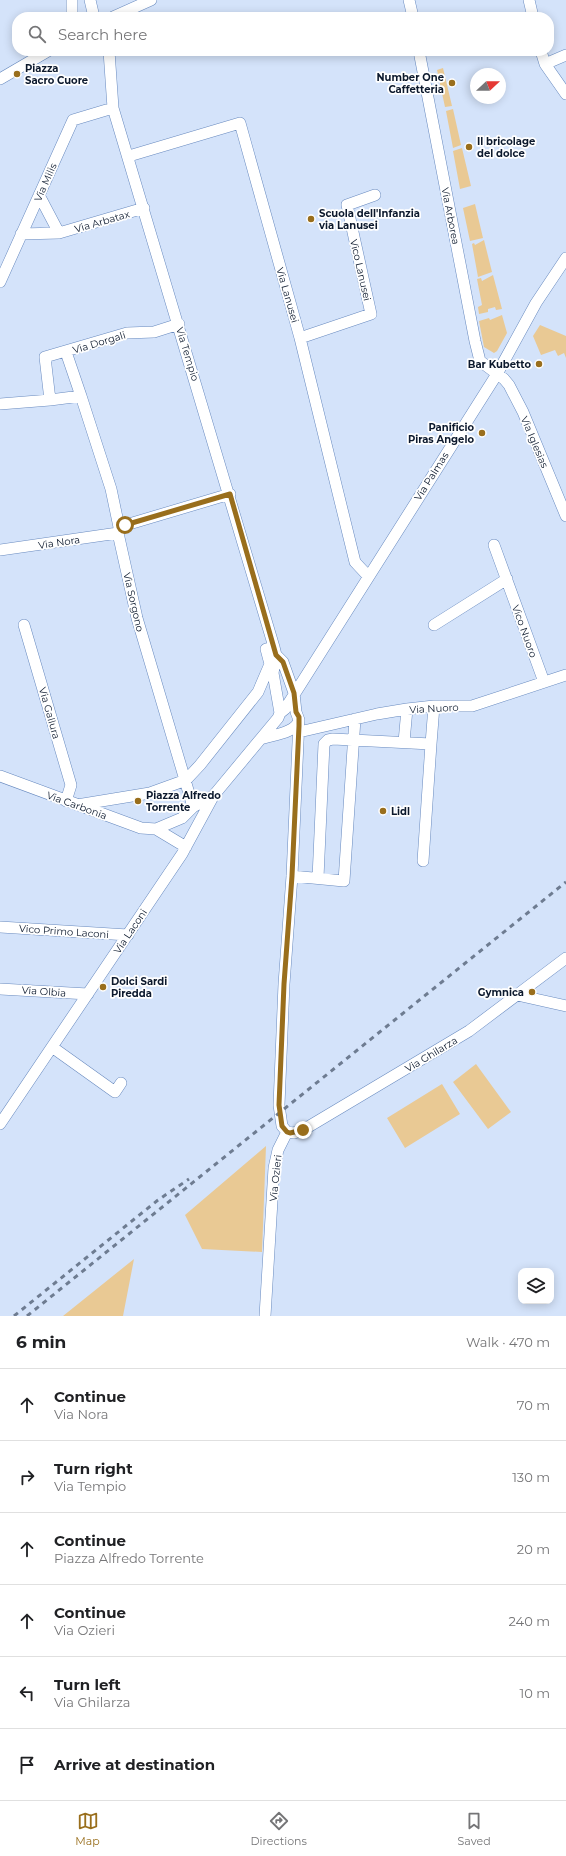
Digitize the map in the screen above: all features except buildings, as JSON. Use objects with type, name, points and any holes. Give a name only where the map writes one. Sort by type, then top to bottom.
[{"type":"street","points":[[72,0],[72,12]]},
{"type":"street","points":[[90,0],[93,12]]},
{"type":"street","points":[[123,12],[151,0]]},
{"type":"street","points":[[410,0],[412,12]]},
{"type":"street","points":[[529,0],[531,12]]},
{"type":"street","points":[[545,64],[566,55]]},
{"type":"street","points":[[3,76],[40,56]]},
{"type":"street","name":"Via Tempio","points":[[109,56],[113,108],[129,156],[230,494],[275,651],[283,662],[294,693]]},
{"type":"street","name":"Via Arborea","points":[[420,56],[475,341],[480,361],[496,374]]},
{"type":"street","points":[[543,56],[545,64],[566,94]]},
{"type":"street","name":"Via Milis","points":[[0,282],[73,120],[113,108]]},
{"type":"street","name":"Via Lanusei","points":[[129,156],[240,123],[300,338],[355,562],[368,576]]},
{"type":"street","points":[[39,195],[59,233]]},
{"type":"street","name":"Vico Lanusei","points":[[300,338],[371,314],[347,205],[375,195]]},
{"type":"street","name":"Via Arbatax","points":[[21,234],[59,233],[144,208]]},
{"type":"street","name":"Via Palmas","points":[[294,693],[496,374],[536,303],[566,258]]},
{"type":"street","name":"Via Dorgali","points":[[50,400],[45,357],[127,333],[154,332],[179,324]]},
{"type":"street","name":"Via Dorgali","points":[[66,352],[81,396]]},
{"type":"street","name":"Via Iglesias","points":[[496,374],[506,382],[523,412],[566,516]]},
{"type":"street","points":[[0,404],[81,396]]},
{"type":"street","name":"Via Sorgono","points":[[81,396],[111,489],[137,618],[193,807]]},
{"type":"street","name":"Via Nora","points":[[0,550],[119,530],[230,494]]},
{"type":"street","name":"Vico Nuoro","points":[[494,545],[544,682]]},
{"type":"street","points":[[434,625],[507,579]]},
{"type":"street","name":"Via Gallura","points":[[24,625],[71,784],[66,801]]},
{"type":"street","points":[[77,805],[150,793],[186,780],[200,765],[258,692],[270,664],[266,649],[275,651]]},
{"type":"street","name":"Via Tempio","points":[[275,651],[273,673],[281,714]]},
{"type":"street","name":"Via Nuoro","points":[[293,731],[406,709],[434,706],[472,706],[566,675]]},
{"type":"street","points":[[260,739],[281,714],[294,693]]},
{"type":"street","points":[[287,1132],[282,1126],[279,1105],[284,984],[292,876],[293,731],[298,716],[294,693]]},
{"type":"street","points":[[423,861],[434,706]]},
{"type":"street","points":[[281,714],[291,709],[298,716]]},
{"type":"street","points":[[404,742],[406,709]]},
{"type":"street","points":[[281,714],[280,725],[293,731]]},
{"type":"street","points":[[292,876],[344,881],[355,719]]},
{"type":"street","points":[[260,739],[293,731]]},
{"type":"street","name":"Via Laconi","points":[[0,1124],[5,1108],[52,1047],[186,847],[214,795],[260,739]]},
{"type":"street","points":[[318,878],[324,744],[328,740],[333,739],[354,739],[432,744]]},
{"type":"street","name":"Via Carbonia","points":[[0,776],[141,828],[156,829],[186,847]]},
{"type":"street","points":[[156,829],[182,818],[193,807],[214,795]]},
{"type":"street","name":"Vico Primo Laconi","points":[[0,926],[128,935]]},
{"type":"street","name":"Via Ghilarza","points":[[287,1132],[298,1132],[469,1031],[566,958]]},
{"type":"street","name":"Via Olbia","points":[[0,989],[88,994]]},
{"type":"street","points":[[517,995],[566,1006]]},
{"type":"street","points":[[52,1047],[115,1092],[121,1083]]},
{"type":"street","name":"Via Ozieri","points":[[264,1316],[274,1168],[278,1150],[287,1132]]},
{"type":"shaded area","points":[[443,68],[452,106],[445,107],[437,70]]},
{"type":"shaded area","points":[[453,109],[461,145],[453,148],[446,111]]},
{"type":"shaded area","points":[[462,148],[471,186],[460,189],[453,151]]},
{"type":"shaded area","points":[[475,204],[483,238],[470,241],[463,208]]},
{"type":"shaded area","points":[[484,240],[492,272],[478,277],[472,244],[474,243],[475,245]]},
{"type":"shaded area","points":[[493,275],[502,309],[496,310],[495,307],[488,309],[488,312],[479,314],[478,307],[482,305],[477,279],[481,278],[482,281]]},
{"type":"shaded area","points":[[502,315],[507,333],[497,351],[494,353],[484,347],[479,321],[489,318],[490,320]]},
{"type":"shaded area","points":[[540,325],[566,336],[566,358],[564,353],[558,356],[555,350],[541,355],[533,336]]},
{"type":"shaded area","points":[[476,1064],[511,1112],[488,1129],[453,1082]]},
{"type":"shaded area","points":[[442,1084],[460,1114],[405,1148],[387,1118]]},
{"type":"shaded area","points":[[266,1146],[262,1252],[202,1249],[185,1215]]},
{"type":"shaded area","points":[[134,1259],[123,1316],[63,1316]]},
{"type":"railway","points":[[27,1316],[566,882]]},
{"type":"railway","points":[[14,1316],[158,1200],[189,1179]]},
{"type":"place","name":"Piazza Sacro Cuore","points":[[17,74]]},
{"type":"place","name":"Number One Caffetteria","points":[[452,83]]},
{"type":"place","name":"Il bricolage del dolce","points":[[469,147]]},
{"type":"place","name":"Scuola dell'Infanzia via Lanusei","points":[[311,219]]},
{"type":"place","name":"Bar Kubetto","points":[[539,364]]},
{"type":"place","name":"Panificio Piras Angelo","points":[[482,433]]},
{"type":"place","name":"Piazza Alfredo Torrente","points":[[138,801]]},
{"type":"place","name":"Lidl","points":[[383,811]]},
{"type":"place","name":"Dolci Sardi Piredda","points":[[103,987]]},
{"type":"place","name":"Gymnica","points":[[532,992]]},
{"type":"route","points":[[125,525],[230,494],[276,655],[283,662],[294,693],[296,712],[299,717],[299,726],[292,876],[284,984],[279,1105],[282,1126],[284,1129],[290,1133],[303,1130]]}]
